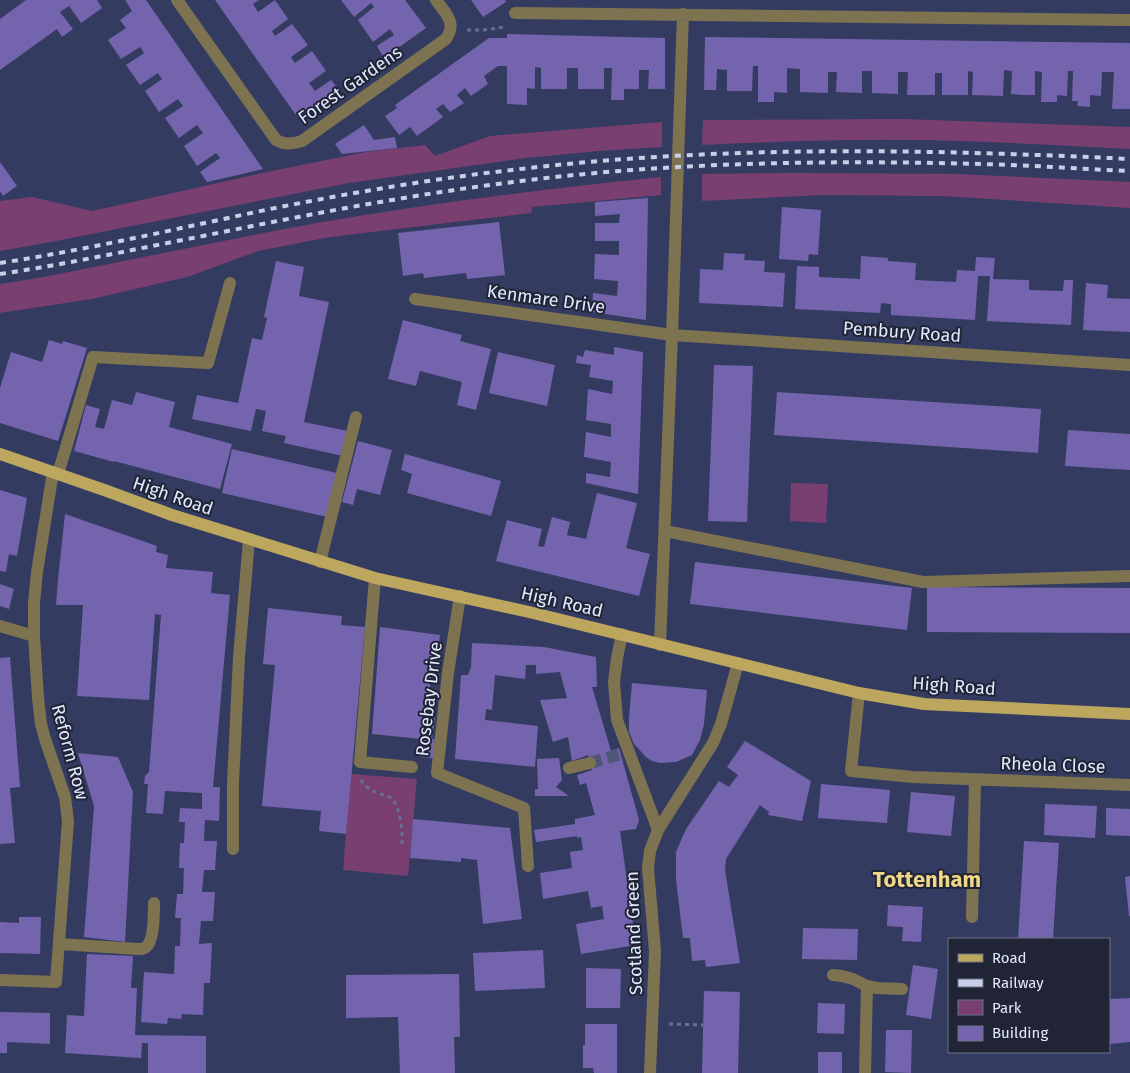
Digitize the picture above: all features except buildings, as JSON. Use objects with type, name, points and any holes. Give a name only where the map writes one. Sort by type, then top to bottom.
[{"type":"main road","name":"High Road","points":[[0,454],[107,490],[172,515],[375,578],[622,634],[859,693],[924,704],[1130,714]]},
{"type":"street","name":"Forest Gardens","points":[[178,0],[276,140],[282,144],[302,141],[446,39],[451,29]]},
{"type":"street","points":[[436,0],[450,18],[451,29]]},
{"type":"street","points":[[626,0],[626,14]]},
{"type":"street","points":[[515,13],[1130,20]]},
{"type":"street","points":[[660,645],[683,14]]},
{"type":"street","name":"Reform Row","points":[[0,980],[56,982],[68,808],[41,724],[34,636],[34,603],[37,572],[55,473],[93,357],[208,363],[230,283]]},
{"type":"street","name":"Kenmare Drive","points":[[415,299],[672,335]]},
{"type":"street","name":"Pembury Road","points":[[672,335],[1130,365]]},
{"type":"street","points":[[320,562],[356,417]]},
{"type":"street","points":[[665,531],[923,582],[1130,576]]},
{"type":"street","points":[[233,849],[233,783],[239,657],[249,540]]},
{"type":"street","points":[[375,578],[360,762],[412,767]]},
{"type":"street","name":"Rosebay Drive","points":[[460,596],[448,673],[437,773],[524,808],[528,866]]},
{"type":"street","points":[[0,626],[34,636]]},
{"type":"street","points":[[622,634],[614,682],[617,720],[624,752],[658,830]]},
{"type":"street","name":"Scotland Green","points":[[650,1073],[655,951],[648,868],[650,851],[658,830],[714,743],[738,663]]},
{"type":"street","name":"Rheola Close","points":[[859,693],[851,771],[913,777],[1130,785]]},
{"type":"street","points":[[569,768],[590,763]]},
{"type":"street","name":"Rheola Close","points":[[972,917],[975,780]]},
{"type":"street","points":[[59,944],[130,949],[144,948],[149,945],[152,933],[154,903]]},
{"type":"street","points":[[833,975],[853,979],[867,986],[877,988],[902,988]]},
{"type":"street","points":[[865,1073],[867,986]]},
{"type":"path","points":[[451,29],[484,30],[512,26],[515,13]]},
{"type":"path","points":[[360,762],[359,774],[362,782],[371,790],[390,797],[394,801],[402,826],[402,844]]},
{"type":"path","points":[[652,1024],[703,1025]]},
{"type":"green space","points":[[901,119],[1130,127],[1130,149],[928,140],[799,141],[702,145],[703,120]]},
{"type":"green space","points":[[662,122],[662,147],[526,158],[349,183],[0,251],[0,201],[32,197],[92,211],[366,152],[425,145],[435,156],[490,136]]},
{"type":"green space","points":[[702,174],[957,174],[1130,182],[1130,208],[942,196],[822,195],[702,201]]},
{"type":"green space","points":[[661,177],[661,195],[532,207],[531,213],[330,237],[258,251],[187,277],[92,299],[0,313],[0,284],[247,236],[403,209],[575,186]]},
{"type":"green space","points":[[791,483],[828,484],[826,523],[790,521]]},
{"type":"green space","points":[[351,774],[417,779],[408,876],[343,870]]},
{"type":"tunnel","points":[[590,763],[620,754]]},
{"type":"railway","points":[[0,263],[102,245],[360,192],[482,174],[589,162],[666,156],[821,151],[976,153],[1130,159]]},
{"type":"railway","points":[[0,274],[396,199],[571,175],[688,166],[864,162],[1018,165],[1130,171]]},
{"type":"district","name":"Tottenham","points":[[927,879]]}]
